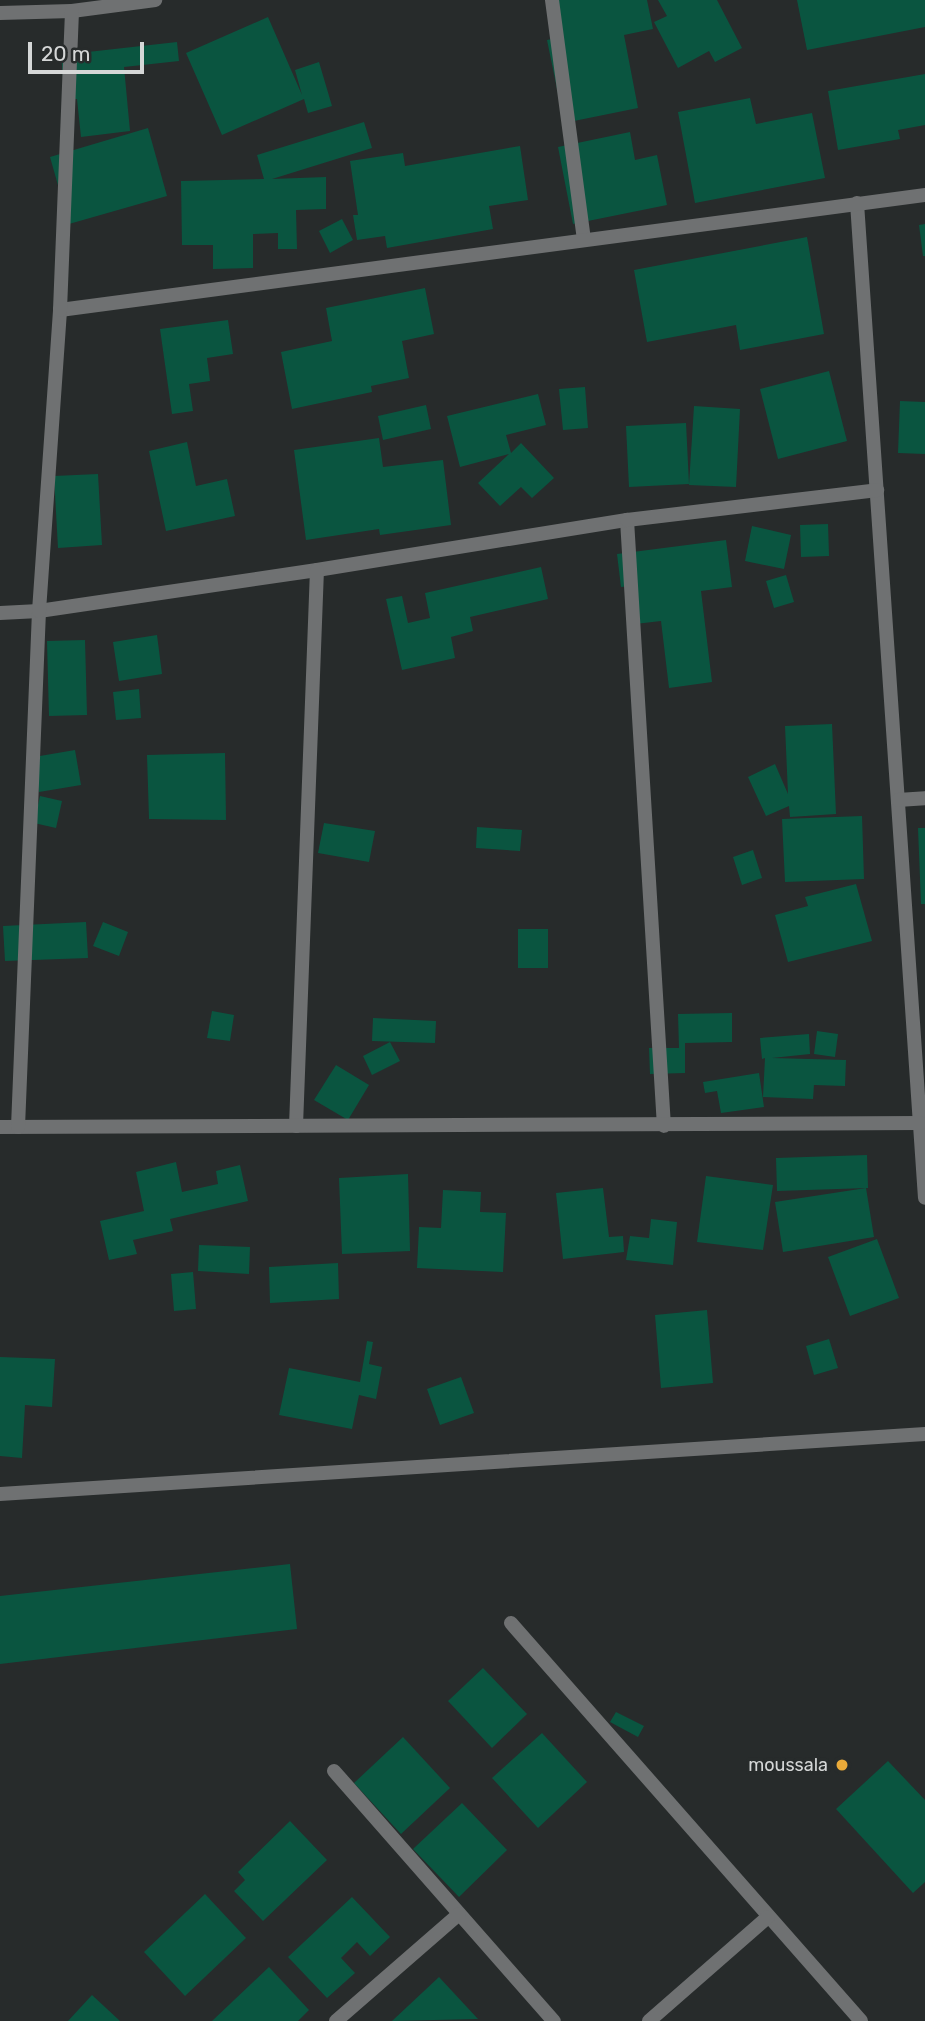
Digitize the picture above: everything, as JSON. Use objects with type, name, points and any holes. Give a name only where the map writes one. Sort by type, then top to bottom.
[{"type":"street","points":[[0,13],[72,11],[155,0]]},
{"type":"street","points":[[552,0],[584,240]]},
{"type":"street","points":[[18,1127],[39,611],[60,310],[72,11]]},
{"type":"street","points":[[60,310],[925,195]]},
{"type":"street","points":[[857,203],[925,1198]]},
{"type":"street","points":[[0,613],[39,611],[317,570],[627,520],[877,490]]},
{"type":"street","points":[[627,520],[664,1126]]},
{"type":"street","points":[[296,1126],[317,570]]},
{"type":"street","points":[[898,800],[925,798]]},
{"type":"street","points":[[0,1127],[920,1123]]},
{"type":"street","points":[[0,1494],[925,1434]]},
{"type":"street","points":[[511,1623],[861,2021]]},
{"type":"street","points":[[334,1771],[554,2021]]},
{"type":"street","points":[[336,2021],[460,1914]]},
{"type":"street","points":[[649,2021],[768,1917]]},
{"type":"building","points":[[550,0],[647,0],[653,29],[624,35],[638,108],[564,123],[547,40],[557,38]]},
{"type":"building","points":[[658,0],[717,0],[742,48],[715,62],[709,51],[678,68],[654,22],[667,16]]},
{"type":"building","points":[[797,0],[925,0],[925,27],[807,50]]},
{"type":"building","points":[[268,17],[302,95],[295,70],[319,62],[332,106],[308,113],[304,99],[222,135],[186,53]]},
{"type":"building","points":[[177,42],[179,61],[124,67],[130,131],[81,137],[77,99],[65,100],[61,55]]},
{"type":"building","points":[[925,74],[925,125],[898,130],[900,139],[838,150],[828,91]]},
{"type":"building","points":[[750,98],[756,124],[812,113],[825,178],[695,203],[678,112]]},
{"type":"building","points":[[364,122],[372,148],[272,179],[326,177],[326,209],[296,210],[297,249],[278,249],[278,233],[253,234],[253,268],[213,269],[213,245],[182,245],[181,181],[264,179],[257,155]]},
{"type":"building","points":[[148,128],[167,196],[69,224],[50,157]]},
{"type":"building","points":[[630,132],[635,160],[657,155],[667,205],[573,224],[558,147]]},
{"type":"building","points":[[520,146],[528,200],[489,206],[493,229],[387,248],[385,236],[357,240],[353,215],[358,215],[350,161],[403,153],[405,166]]},
{"type":"building","points":[[342,219],[353,240],[330,253],[319,231]]},
{"type":"building","points":[[925,224],[925,256],[923,256],[919,225]]},
{"type":"building","points":[[807,237],[824,334],[740,350],[736,325],[647,342],[634,270]]},
{"type":"building","points":[[425,288],[434,334],[402,341],[409,378],[371,386],[372,392],[292,409],[281,352],[332,341],[326,308]]},
{"type":"building","points":[[228,320],[233,354],[207,358],[210,381],[189,384],[193,411],[172,414],[160,329]]},
{"type":"building","points":[[829,371],[847,441],[778,459],[760,389]]},
{"type":"building","points":[[585,387],[588,428],[563,430],[559,389]]},
{"type":"building","points":[[538,394],[546,425],[506,435],[511,453],[521,443],[554,478],[532,498],[521,487],[500,506],[478,483],[509,454],[460,467],[447,416]]},
{"type":"building","points":[[900,401],[925,402],[925,454],[898,453]]},
{"type":"building","points":[[426,405],[431,429],[383,440],[378,416]]},
{"type":"building","points":[[694,406],[740,409],[736,487],[689,485]]},
{"type":"building","points":[[686,423],[689,484],[629,487],[626,426]]},
{"type":"building","points":[[379,438],[383,467],[443,460],[451,525],[380,535],[379,529],[306,540],[294,450]]},
{"type":"building","points":[[187,442],[196,486],[227,479],[235,516],[166,531],[149,451]]},
{"type":"building","points":[[98,474],[102,545],[58,548],[54,476]]},
{"type":"building","points":[[828,524],[829,556],[801,557],[800,525]]},
{"type":"building","points":[[752,526],[791,535],[784,569],[745,561]]},
{"type":"building","points":[[726,540],[732,587],[701,591],[712,682],[669,688],[661,621],[635,624],[630,586],[621,587],[617,554]]},
{"type":"building","points":[[541,567],[548,599],[470,617],[473,631],[451,637],[455,658],[402,670],[386,599],[402,596],[408,623],[430,618],[425,593]]},
{"type":"building","points":[[786,575],[794,602],[774,608],[766,581]]},
{"type":"building","points":[[157,635],[162,674],[119,681],[113,642]]},
{"type":"building","points":[[85,640],[87,715],[49,716],[47,641]]},
{"type":"building","points":[[139,689],[141,718],[116,720],[113,692]]},
{"type":"building","points":[[832,724],[836,814],[790,817],[789,806],[766,816],[748,777],[775,764],[788,794],[785,726]]},
{"type":"building","points":[[75,750],[81,785],[39,792],[34,757]]},
{"type":"building","points":[[225,753],[226,820],[149,819],[147,755]]},
{"type":"building","points":[[40,796],[62,801],[56,828],[34,823]]},
{"type":"building","points":[[862,816],[864,879],[785,882],[782,819]]},
{"type":"building","points":[[324,823],[375,831],[369,862],[318,853]]},
{"type":"building","points":[[477,827],[522,830],[520,851],[476,848]]},
{"type":"building","points":[[918,828],[925,828],[925,904],[921,904]]},
{"type":"building","points":[[753,850],[762,878],[742,885],[733,857]]},
{"type":"building","points":[[856,884],[872,941],[788,962],[775,915],[808,906],[805,897]]},
{"type":"building","points":[[86,922],[88,958],[5,961],[3,926]]},
{"type":"building","points":[[103,922],[128,932],[119,956],[93,946]]},
{"type":"building","points":[[518,929],[548,929],[548,968],[518,968]]},
{"type":"building","points":[[212,1011],[234,1015],[230,1041],[207,1038]]},
{"type":"building","points":[[732,1013],[732,1042],[685,1043],[685,1073],[650,1074],[649,1048],[679,1048],[678,1014]]},
{"type":"building","points":[[373,1018],[436,1021],[435,1043],[372,1041]]},
{"type":"building","points":[[817,1031],[838,1034],[835,1057],[814,1054]]},
{"type":"building","points":[[809,1034],[810,1054],[772,1058],[846,1060],[845,1086],[814,1085],[813,1099],[763,1097],[765,1058],[762,1059],[760,1038]]},
{"type":"building","points":[[390,1042],[400,1061],[372,1075],[363,1056]]},
{"type":"building","points":[[336,1065],[369,1085],[348,1120],[314,1100]]},
{"type":"building","points":[[759,1073],[764,1107],[721,1113],[717,1091],[705,1093],[703,1082]]},
{"type":"building","points":[[867,1155],[868,1188],[777,1191],[776,1158]]},
{"type":"building","points":[[176,1162],[182,1192],[218,1184],[216,1171],[240,1165],[248,1201],[170,1219],[173,1231],[133,1240],[137,1254],[109,1260],[100,1221],[144,1211],[136,1172]]},
{"type":"building","points":[[408,1174],[410,1251],[342,1254],[339,1178]]},
{"type":"building","points":[[706,1176],[773,1185],[763,1250],[697,1242]]},
{"type":"building","points":[[603,1188],[609,1237],[623,1236],[624,1252],[563,1259],[556,1193]]},
{"type":"building","points":[[866,1188],[874,1237],[783,1252],[775,1202]]},
{"type":"building","points":[[443,1190],[481,1192],[480,1212],[506,1213],[503,1272],[417,1268],[419,1227],[441,1228]]},
{"type":"building","points":[[651,1219],[677,1222],[673,1265],[626,1260],[630,1236],[649,1238]]},
{"type":"building","points":[[877,1239],[899,1298],[850,1316],[828,1257]]},
{"type":"building","points":[[199,1245],[250,1247],[249,1274],[198,1271]]},
{"type":"building","points":[[338,1263],[339,1299],[270,1303],[269,1267]]},
{"type":"building","points":[[193,1272],[196,1309],[174,1311],[171,1274]]},
{"type":"building","points":[[707,1310],[713,1383],[661,1388],[655,1315]]},
{"type":"building","points":[[829,1339],[838,1368],[814,1375],[806,1346]]},
{"type":"building","points":[[367,1341],[373,1342],[369,1364],[382,1367],[376,1399],[359,1395],[352,1429],[279,1415],[289,1368],[360,1382]]},
{"type":"building","points":[[0,1357],[55,1359],[52,1407],[25,1405],[22,1458],[0,1456]]},
{"type":"building","points":[[461,1377],[474,1413],[440,1425],[427,1389]]},
{"type":"building","points":[[290,1564],[297,1629],[0,1664],[0,1596]]},
{"type":"building","points":[[483,1668],[527,1714],[492,1748],[448,1701]]},
{"type":"building","points":[[616,1712],[644,1726],[638,1737],[610,1722]]},
{"type":"building","points":[[542,1733],[587,1782],[538,1828],[492,1778]]},
{"type":"building","points":[[403,1737],[450,1788],[401,1834],[354,1783]]},
{"type":"building","points":[[888,1761],[925,1800],[925,1882],[913,1893],[836,1809]]},
{"type":"building","points":[[462,1803],[507,1850],[459,1897],[413,1849]]},
{"type":"building","points":[[290,1821],[327,1860],[263,1921],[234,1891],[245,1880],[238,1872]]},
{"type":"building","points":[[205,1894],[246,1938],[185,1996],[144,1952]]},
{"type":"building","points":[[352,1897],[390,1937],[370,1956],[357,1942],[341,1958],[355,1973],[327,1998],[288,1957]]},
{"type":"building","points":[[269,1967],[309,2010],[298,2021],[212,2021]]},
{"type":"building","points":[[439,1977],[478,2019],[392,2021]]},
{"type":"building","points":[[92,1995],[120,2021],[68,2021]]},
{"type":"place","name":"moussala","points":[[842,1765]]}]
